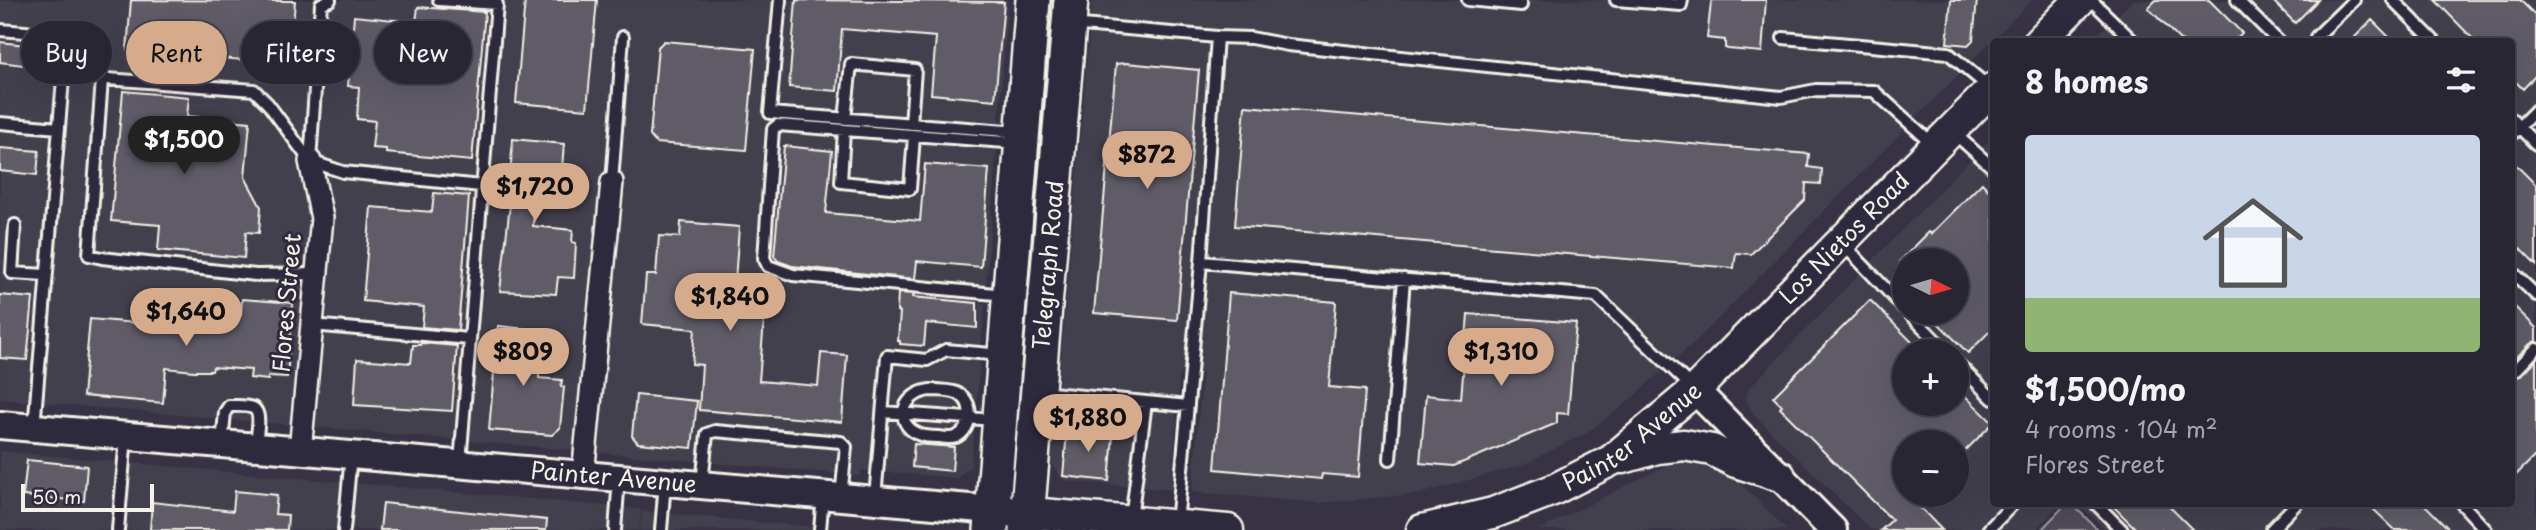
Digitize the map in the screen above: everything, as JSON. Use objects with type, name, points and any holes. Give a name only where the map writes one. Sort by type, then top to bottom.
[{"type":"main road","name":"Telegraph Road","points":[[992,520],[986,419],[1005,355],[1033,0]]},
{"type":"main road","points":[[2043,38],[2080,0]]},
{"type":"main road","name":"Telegraph Road","points":[[1027,522],[1070,12]]},
{"type":"main road","name":"Los Nietos Road","points":[[1696,390],[1990,92]]},
{"type":"main road","name":"Painter Avenue","points":[[1428,530],[1493,513],[1553,490],[1612,460],[1696,390]]},
{"type":"main road","points":[[1612,460],[1657,448],[1684,445],[1712,450],[1736,462],[1780,476]]},
{"type":"main road","name":"Painter Avenue","points":[[992,520],[1228,530]]},
{"type":"street","name":"Flores Street","points":[[300,451],[322,218],[310,161]]},
{"type":"street","points":[[583,475],[612,182]]},
{"type":"street","name":"Painter Avenue","points":[[1696,390],[1833,530]]},
{"type":"street","name":"Painter Avenue","points":[[0,425],[875,500],[992,520]]},
{"type":"lane","points":[[310,161],[321,4],[330,0]]},
{"type":"lane","points":[[439,0],[497,4],[460,464]]},
{"type":"lane","points":[[780,0],[769,113],[845,125]]},
{"type":"lane","points":[[1468,0],[1521,5]]},
{"type":"lane","points":[[1616,0],[1681,5],[1682,0]]},
{"type":"lane","points":[[2091,0],[2130,38]]},
{"type":"lane","points":[[2237,0],[2275,38]]},
{"type":"lane","points":[[2316,37],[2354,0]]},
{"type":"lane","points":[[2393,0],[2431,38]]},
{"type":"lane","points":[[1070,12],[1217,37],[1251,38],[1288,45],[1781,97],[1816,90],[1874,91],[1944,139],[1990,165]]},
{"type":"lane","points":[[0,30],[62,35],[66,43],[33,428]]},
{"type":"lane","points":[[612,182],[623,37]]},
{"type":"lane","points":[[1177,526],[1201,262],[1217,37]]},
{"type":"lane","points":[[1783,38],[1948,53],[1990,87]]},
{"type":"lane","points":[[851,64],[915,70],[912,130],[910,189],[841,182],[851,64]]},
{"type":"lane","points":[[316,274],[256,275],[89,255],[98,78],[254,90],[268,104],[310,161],[343,172],[481,186]]},
{"type":"lane","points":[[2515,126],[2536,110]]},
{"type":"lane","points":[[0,123],[59,128]]},
{"type":"lane","points":[[1010,296],[793,275],[768,266],[764,258],[774,129],[778,125],[845,125],[1023,138]]},
{"type":"lane","points":[[2515,128],[2536,144]]},
{"type":"lane","points":[[15,225],[12,273],[46,275]]},
{"type":"lane","points":[[1842,243],[1892,295]]},
{"type":"lane","points":[[1201,262],[1596,296],[1696,390]]},
{"type":"lane","points":[[2515,275],[2536,295]]},
{"type":"lane","points":[[1390,459],[1404,279]]},
{"type":"lane","points":[[312,326],[469,339]]},
{"type":"lane","points":[[1922,326],[1934,339]]},
{"type":"lane","points":[[2515,370],[2536,349]]},
{"type":"lane","points":[[875,500],[887,356],[927,360],[946,350],[1005,355]]},
{"type":"lane","points":[[1969,375],[1990,396]]},
{"type":"lane","points":[[930,390],[955,392],[964,397],[986,419],[952,438],[931,437],[920,436],[914,432],[906,424],[904,413],[909,398],[930,390]]},
{"type":"lane","points":[[1038,391],[1188,406]]},
{"type":"lane","points":[[1140,525],[1146,402]]},
{"type":"lane","points":[[222,444],[225,412],[229,406],[253,408],[258,416],[255,447]]},
{"type":"lane","points":[[883,412],[986,419]]},
{"type":"lane","points":[[702,485],[708,434],[715,431],[841,442],[846,447],[820,530]]},
{"type":"lane","points":[[118,530],[126,436]]},
{"type":"lane","points":[[344,530],[351,455]]},
{"type":"lane","points":[[615,530],[619,478]]},
{"type":"lane","points":[[662,530],[665,482]]},
{"type":"lane","points":[[1988,530],[2010,507]]},
{"type":"lane","points":[[2099,507],[2122,530]]},
{"type":"lane","points":[[2271,530],[2293,507]]},
{"type":"lane","points":[[2465,507],[2486,530]]},
{"type":"shaded area","points":[[0,0],[1008,0],[985,301],[876,295],[985,303],[971,466],[957,478],[861,470],[860,476],[0,399]]},
{"type":"shaded area","points":[[1092,0],[2032,0],[1995,38],[1990,38],[1990,43],[1700,337],[1624,405],[1588,432],[1523,465],[1419,494],[1320,503],[1192,492],[1202,374],[1180,373],[1171,490],[1066,481],[1052,463]]},
{"type":"shaded area","points":[[2134,0],[2536,0],[2536,530],[2105,530],[2081,507],[2515,507],[2515,38],[2093,38]]},
{"type":"shaded area","points":[[1990,139],[1990,507],[2058,507],[2035,530],[1871,530],[1754,415],[1746,400],[1748,389]]},
{"type":"shaded area","points":[[0,451],[641,509],[639,530],[0,530]]},
{"type":"shaded area","points":[[1675,461],[1705,462],[1730,473],[1787,530],[1538,530]]},
{"type":"shaded area","points":[[2063,507],[2075,507],[2098,530],[2041,530]]},
{"type":"shaded area","points":[[642,511],[844,530],[640,530]]},
{"type":"building","points":[[131,0],[295,1],[293,21],[241,21],[241,60],[227,59],[227,21],[129,21]]},
{"type":"building","points":[[525,0],[597,0],[587,109],[516,103]]},
{"type":"building","points":[[796,0],[1004,2],[995,100],[931,94],[936,37],[842,29],[837,91],[789,87]]},
{"type":"building","points":[[1713,0],[1766,0],[1762,52],[1728,49],[1725,48],[1725,40],[1707,38]]},
{"type":"building","points":[[1951,0],[1977,0],[1973,40],[1968,45],[1947,43]]},
{"type":"building","points":[[2156,0],[2209,0],[2242,33],[2237,38],[2178,38],[2148,8]]},
{"type":"building","points":[[2272,0],[2318,0],[2295,23]]},
{"type":"building","points":[[2435,0],[2520,0],[2536,16],[2536,75],[2523,89],[2515,81],[2515,38],[2472,38]]},
{"type":"building","points":[[418,7],[485,12],[472,161],[386,153],[386,149],[372,148],[375,121],[357,119],[359,87],[348,86],[360,84],[360,21],[354,21],[354,16],[406,21],[374,21],[374,84],[472,84],[472,21],[416,21]]},
{"type":"building","points":[[2372,20],[2390,38],[2354,38]]},
{"type":"building","points":[[664,41],[755,49],[746,150],[656,143],[650,136],[658,47]]},
{"type":"building","points":[[0,42],[21,45],[21,65],[0,62]]},
{"type":"building","points":[[1116,64],[1199,70],[1177,320],[1094,313]]},
{"type":"building","points":[[123,91],[189,97],[187,116],[250,122],[245,177],[261,207],[259,233],[246,232],[244,258],[158,250],[160,225],[111,221]]},
{"type":"building","points":[[1245,106],[1809,154],[1808,167],[1822,169],[1821,184],[1806,183],[1805,200],[1751,254],[1736,253],[1734,268],[1235,226]]},
{"type":"building","points":[[513,139],[564,144],[560,192],[536,190],[533,226],[573,230],[572,242],[576,243],[574,278],[558,277],[556,294],[500,291],[512,187],[509,187]]},
{"type":"building","points":[[784,146],[832,151],[826,213],[920,221],[925,164],[989,169],[981,267],[917,261],[915,279],[792,266],[778,261],[774,256]]},
{"type":"building","points":[[0,148],[39,151],[37,175],[0,171]]},
{"type":"building","points":[[2515,164],[2536,185],[2536,265],[2515,244]]},
{"type":"building","points":[[1982,183],[1990,192],[1990,331],[1969,352],[1969,339],[1954,339],[1941,326],[1969,326],[1969,248],[1913,248],[1929,232],[1931,234]]},
{"type":"building","points":[[434,193],[469,196],[458,330],[422,327],[424,307],[363,301],[371,207],[432,212]]},
{"type":"building","points":[[681,222],[739,227],[735,281],[707,278],[704,315],[764,321],[759,381],[818,386],[821,353],[847,355],[842,422],[699,410],[702,365],[692,364],[695,329],[642,324],[646,275],[656,275],[659,236],[680,237]]},
{"type":"building","points":[[173,292],[199,294],[197,311],[241,314],[242,299],[293,303],[287,377],[268,376],[268,380],[250,378],[251,370],[213,367],[212,371],[166,368],[163,403],[83,396],[90,319],[171,326]]},
{"type":"building","points":[[898,293],[977,303],[977,328],[926,323],[924,346],[900,344]]},
{"type":"building","points":[[1229,293],[1336,302],[1329,387],[1365,390],[1358,477],[1322,474],[1321,479],[1215,469]]},
{"type":"building","points":[[0,295],[33,298],[27,360],[0,358]]},
{"type":"building","points":[[1870,300],[1892,322],[1892,326],[1896,326],[1909,339],[1892,339],[1892,416],[1969,416],[1969,400],[1990,420],[1990,426],[1969,447],[1969,430],[1892,430],[1892,507],[1920,507],[1942,530],[1881,530],[1892,520],[1780,408],[1782,406],[1773,397]]},
{"type":"building","points":[[2515,307],[2536,328],[2536,341],[2515,359]]},
{"type":"building","points":[[1468,314],[1576,323],[1568,414],[1557,413],[1557,423],[1454,466],[1420,463],[1426,395],[1461,399]]},
{"type":"building","points":[[498,326],[537,330],[533,371],[539,372],[539,378],[562,380],[561,387],[564,387],[560,428],[552,435],[489,430]]},
{"type":"building","points":[[421,343],[457,346],[452,411],[354,405],[357,359],[411,363],[413,345]]},
{"type":"building","points":[[2536,360],[2536,455],[2515,476],[2515,378],[2522,375]]},
{"type":"building","points":[[636,395],[697,401],[692,448],[638,443],[632,436]]},
{"type":"building","points":[[1075,423],[1091,424],[1090,433],[1113,436],[1109,481],[1063,476],[1067,432],[1075,433]]},
{"type":"building","points":[[914,444],[954,447],[952,471],[912,467]]},
{"type":"building","points":[[27,460],[87,466],[84,501],[23,496]]},
{"type":"building","points":[[235,491],[277,495],[275,514],[288,515],[287,530],[150,530],[152,502],[233,511]]},
{"type":"building","points":[[383,503],[547,520],[546,530],[380,530]]},
{"type":"building","points":[[2114,507],[2170,507],[2193,530],[2137,530]]},
{"type":"building","points":[[2371,507],[2427,507],[2450,530],[2395,530]]}]
